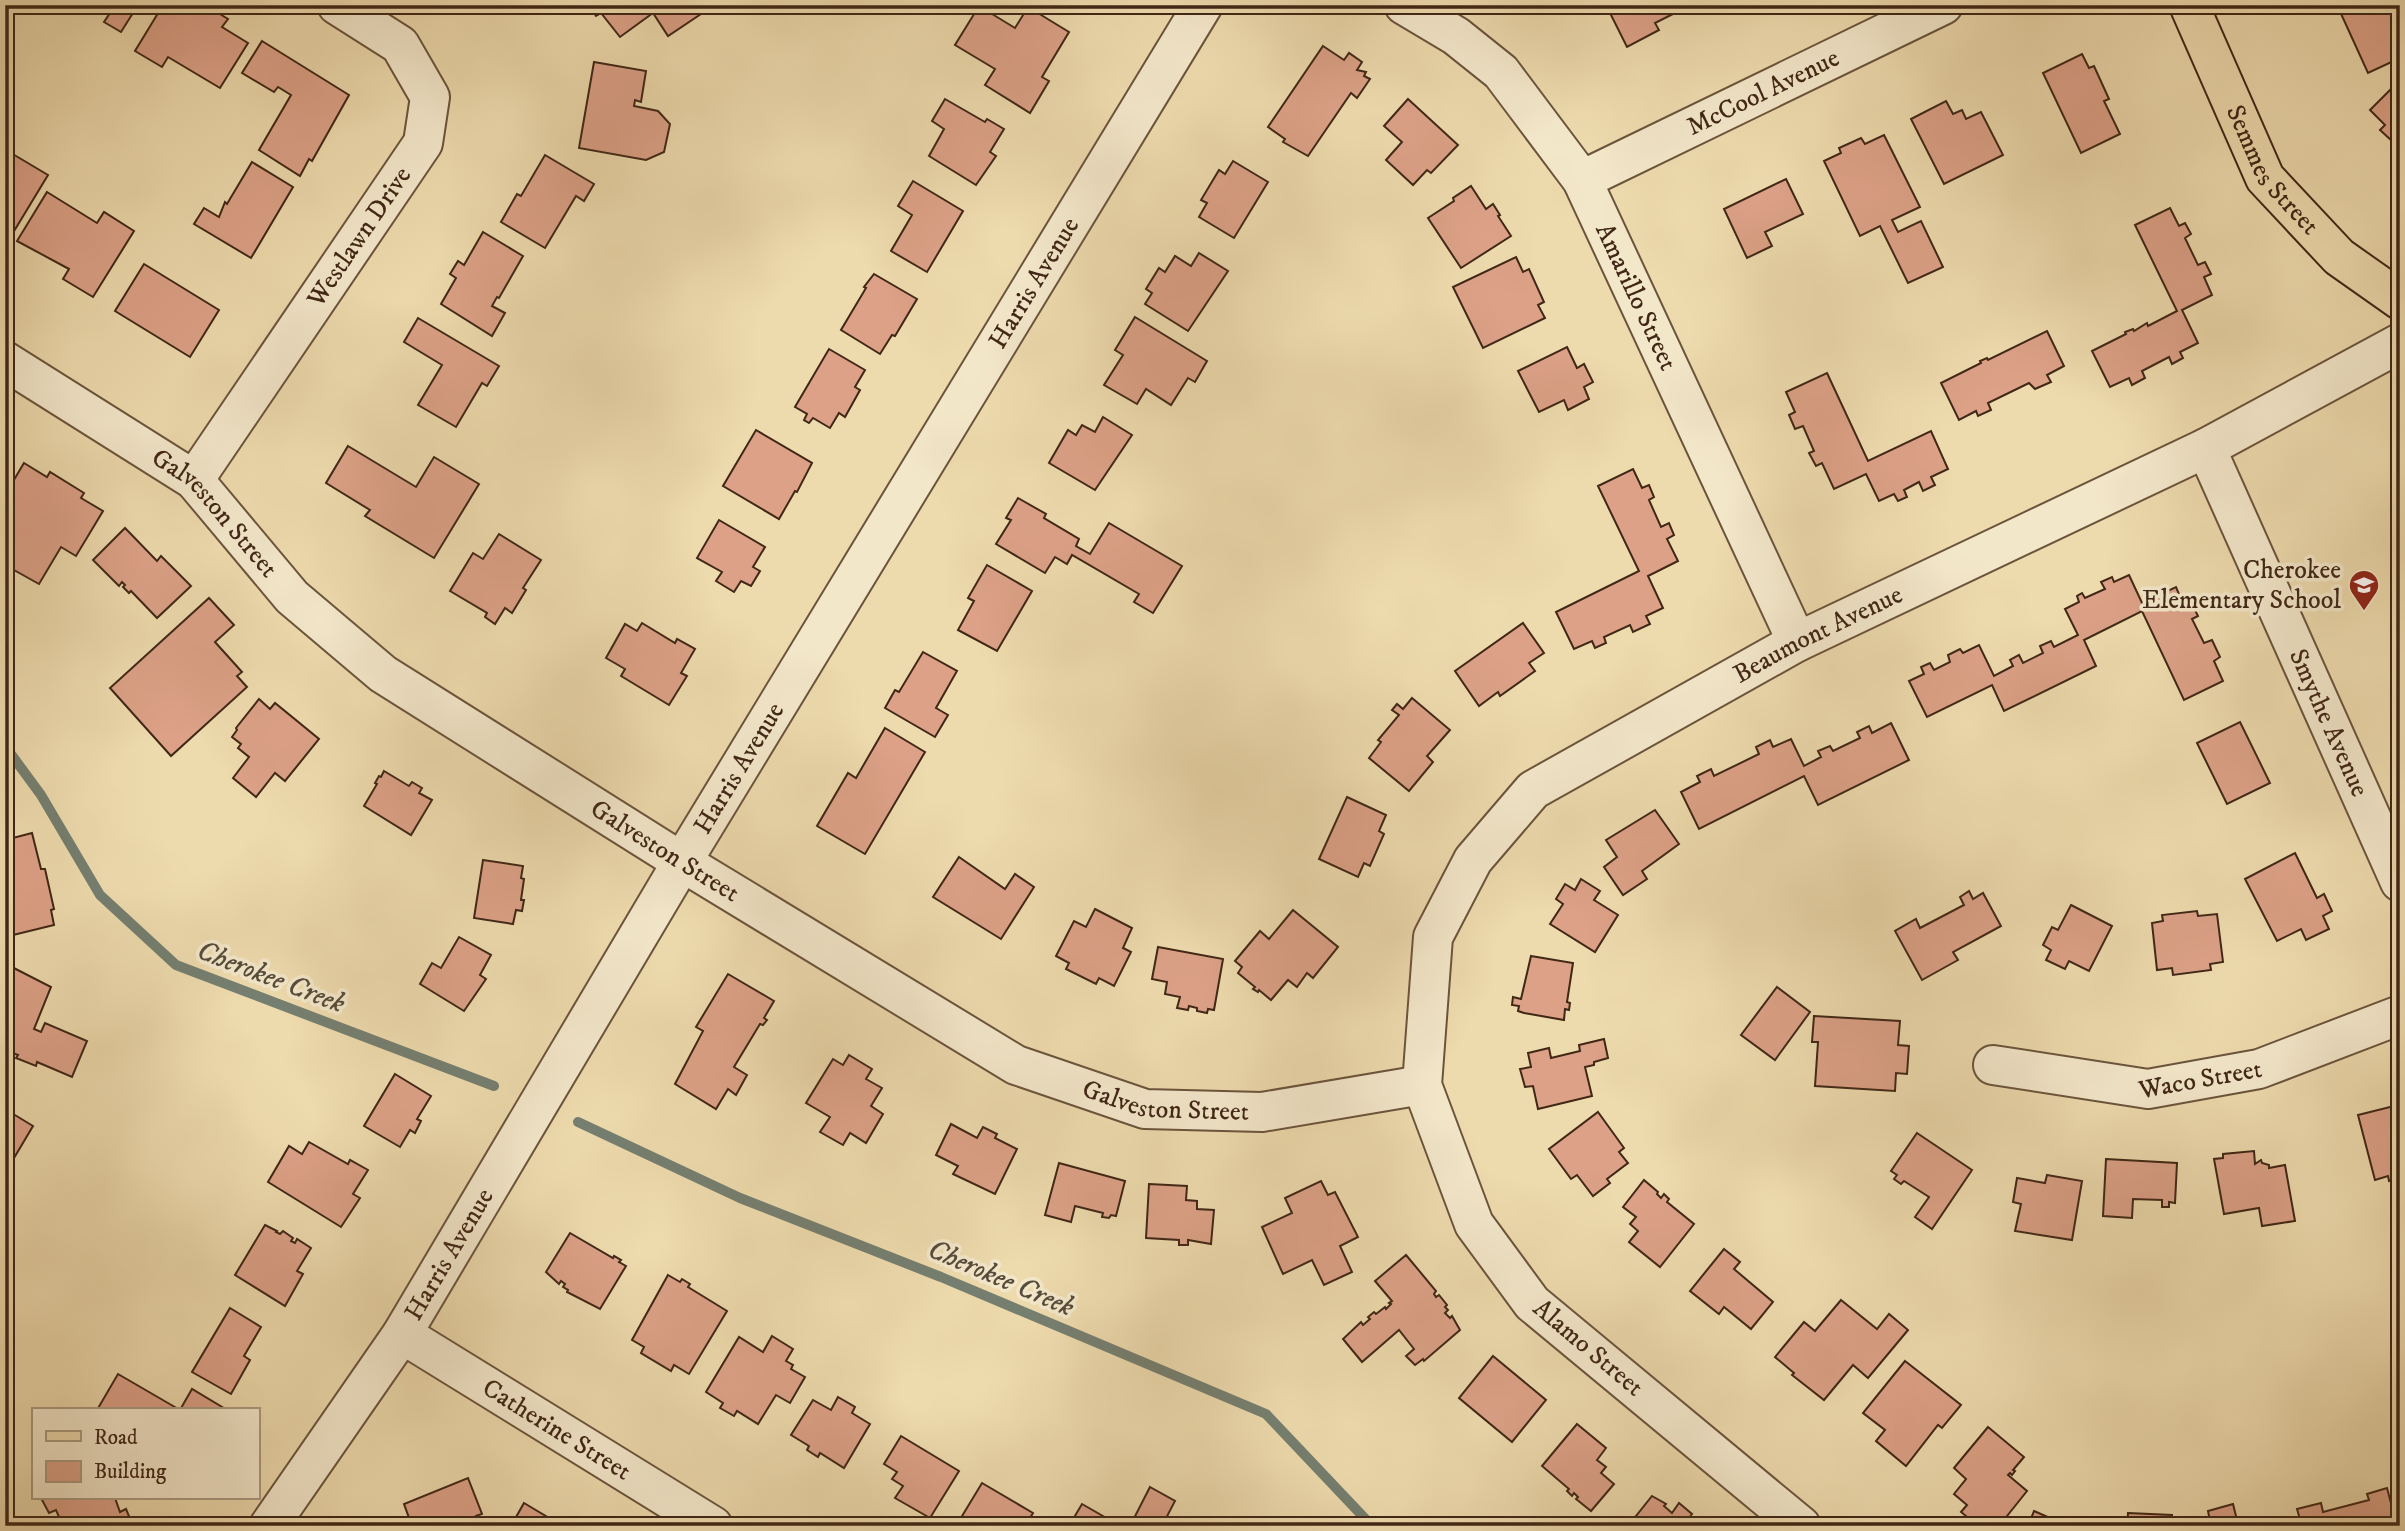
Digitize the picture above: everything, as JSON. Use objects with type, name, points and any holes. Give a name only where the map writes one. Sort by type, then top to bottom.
[{"type":"main road","name":"Semmes Street","points":[[2189,5],[2265,178],[2339,257],[2400,300]]},
{"type":"street","name":"Westlawn Drive","points":[[194,480],[423,144],[430,97],[400,45],[337,5]]},
{"type":"street","name":"Harris Avenue","points":[[269,1526],[401,1334],[682,862],[1203,5]]},
{"type":"street","name":"Amarillo Street","points":[[1405,5],[1456,36],[1501,72],[1583,180],[1797,642]]},
{"type":"street","name":"McCool Avenue","points":[[1583,180],[1943,5]]},
{"type":"street","name":"Beaumont Avenue","points":[[1422,1085],[1433,937],[1473,860],[1533,790],[1797,642],[2206,448],[2400,343]]},
{"type":"street","name":"Galveston Street","points":[[5,361],[194,480],[292,597],[383,674],[682,862],[1016,1065],[1145,1109],[1262,1112],[1422,1085]]},
{"type":"street","name":"Smythe Avenue","points":[[2206,448],[2400,883]]},
{"type":"street","name":"Waco Street","points":[[1993,1065],[2148,1089],[2259,1069],[2400,1015]]},
{"type":"street","name":"Alamo Street","points":[[1422,1085],[1474,1224],[1532,1303],[1801,1526]]},
{"type":"street","name":"Catherine Street","points":[[401,1334],[713,1526]]},
{"type":"building","points":[[97,5],[138,5],[121,32],[104,22],[110,13]]},
{"type":"building","points":[[163,5],[205,5],[228,19],[222,27],[248,43],[220,88],[168,57],[162,67],[135,51]]},
{"type":"building","points":[[589,5],[700,5],[704,12],[668,36],[653,13],[620,37],[601,13],[596,16]]},
{"type":"building","points":[[1606,5],[1684,5],[1685,8],[1655,23],[1659,30],[1627,47]]},
{"type":"building","points":[[2337,5],[2400,5],[2400,58],[2368,73]]},
{"type":"building","points":[[979,6],[1015,28],[1028,7],[1069,32],[1042,77],[1049,81],[1030,113],[985,85],[995,69],[955,45]]},
{"type":"building","points":[[262,41],[349,95],[312,161],[309,159],[300,176],[259,150],[291,95],[278,87],[274,92],[242,73]]},
{"type":"building","points":[[1323,46],[1344,60],[1349,53],[1362,62],[1357,70],[1366,72],[1364,76],[1370,79],[1357,98],[1351,93],[1308,156],[1283,142],[1285,139],[1268,127]]},
{"type":"building","points":[[2082,54],[2089,68],[2094,66],[2109,99],[2104,101],[2120,134],[2081,153],[2043,73]]},
{"type":"building","points":[[594,62],[646,71],[641,102],[635,100],[634,106],[658,111],[670,124],[664,152],[646,160],[579,148]]},
{"type":"building","points":[[2400,80],[2400,140],[2395,136],[2391,140],[2380,130],[2385,125],[2370,110]]},
{"type":"building","points":[[945,99],[985,122],[987,119],[1004,129],[990,152],[996,156],[976,185],[929,156],[944,129],[932,121]]},
{"type":"building","points":[[1408,99],[1458,145],[1431,173],[1427,170],[1413,185],[1386,160],[1402,142],[1384,126]]},
{"type":"building","points":[[1946,101],[1953,114],[1962,110],[1966,119],[1981,112],[2003,155],[1944,184],[1911,119]]},
{"type":"building","points":[[1884,135],[1920,207],[1892,220],[1898,232],[1921,221],[1943,267],[1908,283],[1880,226],[1860,236],[1824,161],[1841,153],[1839,148],[1861,138],[1865,144]]},
{"type":"building","points":[[11,153],[48,175],[8,241],[5,240],[5,156],[8,158]]},
{"type":"building","points":[[545,155],[594,184],[584,201],[576,196],[545,248],[501,222],[517,194],[521,196]]},
{"type":"building","points":[[1233,161],[1268,182],[1234,238],[1199,217],[1207,203],[1201,200],[1219,170],[1225,174]]},
{"type":"building","points":[[252,162],[293,187],[251,258],[194,224],[204,208],[219,217],[225,202],[227,204]]},
{"type":"building","points":[[1786,179],[1803,214],[1765,232],[1772,246],[1747,258],[1724,209]]},
{"type":"building","points":[[913,181],[963,211],[927,272],[891,251],[912,215],[898,206]]},
{"type":"building","points":[[1471,186],[1486,209],[1493,204],[1511,236],[1461,268],[1428,218]]},
{"type":"building","points":[[47,192],[97,223],[104,212],[134,231],[93,297],[63,279],[69,269],[17,241]]},
{"type":"building","points":[[2170,208],[2179,226],[2185,223],[2191,234],[2185,238],[2198,265],[2205,262],[2211,274],[2204,277],[2212,295],[2182,310],[2198,343],[2180,352],[2183,358],[2172,364],[2169,357],[2142,371],[2145,378],[2132,385],[2129,378],[2110,387],[2092,351],[2126,334],[2125,332],[2134,331],[2147,323],[2148,326],[2177,311],[2135,225]]},
{"type":"building","points":[[483,232],[523,256],[492,306],[505,313],[492,336],[441,304],[456,278],[450,274],[458,261],[464,265]]},
{"type":"building","points":[[1199,253],[1228,271],[1188,331],[1145,304],[1152,293],[1146,289],[1159,268],[1165,272],[1175,256],[1191,266]]},
{"type":"building","points":[[1516,257],[1523,272],[1529,269],[1544,302],[1538,305],[1545,318],[1483,348],[1453,287]]},
{"type":"building","points":[[144,264],[219,310],[190,357],[115,311]]},
{"type":"building","points":[[874,274],[917,299],[895,336],[892,335],[880,354],[841,330]]},
{"type":"building","points":[[1135,317],[1207,361],[1195,382],[1188,378],[1171,405],[1146,389],[1137,404],[1104,385],[1123,355],[1115,350]]},
{"type":"building","points":[[418,318],[499,366],[487,386],[482,383],[456,427],[418,405],[442,365],[404,342]]},
{"type":"building","points":[[2047,331],[2064,366],[2047,375],[2051,382],[2035,389],[2029,383],[1988,403],[1991,410],[1978,416],[1976,411],[1959,420],[1941,383],[1981,363],[1980,361],[1987,358],[1988,360]]},
{"type":"building","points":[[1567,347],[1577,368],[1584,364],[1593,382],[1584,387],[1589,399],[1568,410],[1564,400],[1539,412],[1518,371]]},
{"type":"building","points":[[829,349],[865,370],[855,387],[860,390],[845,417],[839,413],[830,428],[813,418],[809,423],[804,420],[807,414],[795,407]]},
{"type":"building","points":[[1827,373],[1868,461],[1931,431],[1948,469],[1931,477],[1935,485],[1923,491],[1919,482],[1904,490],[1907,497],[1898,501],[1894,494],[1879,501],[1866,474],[1834,489],[1822,463],[1816,466],[1809,453],[1814,451],[1803,426],[1795,429],[1789,415],[1795,412],[1786,392]]},
{"type":"building","points":[[1103,417],[1132,435],[1095,490],[1049,463],[1068,430],[1076,435],[1082,425],[1095,432]]},
{"type":"building","points":[[756,430],[812,463],[779,519],[723,486]]},
{"type":"building","points":[[348,446],[416,487],[434,457],[479,484],[434,558],[365,516],[370,510],[326,483]]},
{"type":"building","points":[[24,463],[47,477],[50,472],[84,493],[81,498],[103,511],[76,556],[61,547],[39,584],[5,565],[5,495]]},
{"type":"building","points":[[1633,469],[1642,488],[1649,485],[1654,497],[1649,500],[1661,527],[1669,523],[1674,535],[1667,539],[1678,561],[1648,576],[1663,608],[1646,616],[1650,624],[1633,632],[1630,625],[1604,637],[1606,643],[1595,648],[1592,641],[1574,649],[1556,612],[1639,571],[1598,486]]},
{"type":"building","points":[[1018,498],[1046,514],[1044,518],[1079,539],[1076,546],[1090,554],[1109,523],[1182,566],[1153,613],[1134,602],[1139,594],[1072,555],[1067,564],[1055,557],[1045,573],[996,544],[1011,520],[1006,518]]},
{"type":"building","points":[[719,520],[765,547],[753,567],[760,571],[751,586],[741,581],[734,592],[716,581],[722,572],[697,558]]},
{"type":"building","points":[[125,528],[157,561],[161,556],[191,586],[157,618],[131,591],[129,593],[123,587],[125,585],[122,582],[119,586],[93,560]]},
{"type":"building","points":[[499,534],[541,560],[523,588],[526,590],[512,613],[505,608],[495,624],[485,617],[487,613],[450,591],[473,553],[483,559]]},
{"type":"building","points":[[987,565],[1032,591],[997,651],[958,630],[974,601],[968,598]]},
{"type":"building","points":[[2129,575],[2142,603],[2176,587],[2184,606],[2191,602],[2198,616],[2192,619],[2204,643],[2212,640],[2220,657],[2214,661],[2223,681],[2184,700],[2142,611],[2084,640],[2096,666],[2004,711],[1992,685],[1927,717],[1909,681],[1924,674],[1921,667],[1930,663],[1934,670],[1950,662],[1948,655],[1960,649],[1963,653],[1979,645],[1994,676],[2013,666],[2010,660],[2019,655],[2023,663],[2043,653],[2040,646],[2051,641],[2054,647],[2078,635],[2065,609],[2079,602],[2077,596],[2082,593],[2085,598],[2105,589],[2101,582],[2112,577],[2114,582]]},
{"type":"building","points":[[209,598],[234,625],[215,642],[242,672],[237,676],[247,687],[171,756],[110,688]]},
{"type":"building","points":[[642,623],[675,643],[677,639],[695,649],[681,673],[687,676],[669,705],[621,676],[625,669],[606,658],[625,624],[637,631]]},
{"type":"building","points":[[1523,623],[1544,653],[1529,663],[1535,671],[1500,696],[1498,692],[1479,706],[1455,671]]},
{"type":"building","points":[[923,652],[957,671],[936,708],[948,715],[935,737],[885,708],[895,690],[899,692]]},
{"type":"building","points":[[1412,698],[1450,730],[1427,756],[1433,762],[1409,791],[1369,758],[1381,742],[1378,740],[1399,715],[1392,710],[1397,704],[1403,709]]},
{"type":"building","points":[[259,699],[270,709],[275,703],[319,739],[285,781],[275,773],[256,797],[233,778],[249,757],[238,748],[241,744],[232,737]]},
{"type":"building","points":[[2240,722],[2270,783],[2227,804],[2197,743]]},
{"type":"building","points":[[1891,723],[1909,760],[1818,805],[1804,776],[1699,829],[1681,792],[1700,782],[1697,776],[1711,769],[1714,776],[1759,754],[1756,747],[1770,740],[1773,747],[1791,739],[1804,766],[1821,757],[1818,751],[1830,746],[1833,751],[1860,738],[1857,732],[1869,726],[1872,733]]},
{"type":"building","points":[[885,728],[925,752],[865,854],[817,826],[848,773],[856,778]]},
{"type":"building","points":[[384,771],[409,786],[412,782],[422,788],[419,793],[432,800],[411,835],[364,806]]},
{"type":"building","points":[[1347,797],[1386,815],[1379,831],[1384,834],[1370,866],[1364,863],[1358,877],[1319,859]]},
{"type":"building","points":[[1655,810],[1679,844],[1642,871],[1647,879],[1623,895],[1604,867],[1617,857],[1606,840]]},
{"type":"building","points":[[32,833],[41,869],[45,869],[54,909],[51,910],[54,925],[5,937],[5,840]]},
{"type":"building","points":[[2295,853],[2317,898],[2324,894],[2332,911],[2323,916],[2329,929],[2306,940],[2301,929],[2277,941],[2245,879]]},
{"type":"building","points":[[959,857],[1005,889],[1015,874],[1034,887],[1001,939],[933,897]]},
{"type":"building","points":[[483,860],[523,866],[521,900],[524,900],[522,911],[516,910],[513,924],[474,918]]},
{"type":"building","points":[[1581,879],[1600,891],[1594,900],[1618,915],[1595,952],[1550,924],[1563,904],[1556,899],[1565,884],[1575,890]]},
{"type":"building","points":[[1969,891],[1973,899],[1983,893],[2001,926],[1953,952],[1958,960],[1922,980],[1895,931],[1916,919],[1920,928],[1964,905],[1960,897]]},
{"type":"building","points":[[2071,905],[2112,926],[2089,971],[2069,961],[2065,969],[2046,960],[2051,950],[2043,945],[2052,927],[2058,930]]},
{"type":"building","points":[[1095,909],[1132,928],[1123,948],[1131,952],[1114,986],[1099,978],[1096,984],[1066,969],[1069,963],[1056,956],[1074,921],[1086,927]]},
{"type":"building","points":[[1293,910],[1338,947],[1313,978],[1307,973],[1297,987],[1288,980],[1271,1000],[1259,990],[1258,992],[1253,989],[1255,987],[1238,973],[1242,967],[1235,961],[1260,931],[1269,939]]},
{"type":"building","points":[[2197,911],[2198,916],[2217,914],[2223,962],[2210,964],[2211,970],[2173,975],[2172,968],[2157,970],[2152,923],[2163,921],[2162,915]]},
{"type":"building","points":[[459,937],[491,955],[480,975],[486,979],[464,1011],[420,984],[432,963],[441,968]]},
{"type":"building","points":[[1158,947],[1223,959],[1214,1010],[1208,1009],[1207,1013],[1189,1006],[1188,1010],[1177,1008],[1180,997],[1165,994],[1167,982],[1152,979]]},
{"type":"building","points":[[1531,956],[1573,963],[1567,1002],[1570,1003],[1569,1010],[1565,1009],[1564,1020],[1524,1013],[1518,1011],[1519,1006],[1512,1005],[1513,997],[1521,999]]},
{"type":"building","points":[[6,964],[51,987],[34,1029],[41,1032],[45,1023],[87,1041],[72,1077],[37,1062],[36,1066],[16,1058],[18,1055],[5,1050]]},
{"type":"building","points":[[728,974],[774,1001],[764,1018],[767,1020],[763,1025],[760,1024],[734,1067],[747,1075],[736,1095],[728,1089],[716,1109],[675,1084],[703,1031],[696,1027]]},
{"type":"building","points":[[1777,987],[1810,1012],[1775,1060],[1741,1035]]},
{"type":"building","points":[[1814,1016],[1900,1021],[1898,1045],[1909,1046],[1907,1074],[1896,1073],[1895,1091],[1815,1086],[1818,1042],[1812,1042]]},
{"type":"building","points":[[1604,1039],[1608,1058],[1585,1067],[1592,1096],[1538,1109],[1533,1086],[1525,1087],[1520,1069],[1531,1067],[1528,1053],[1549,1048],[1551,1058],[1580,1051],[1579,1045]]},
{"type":"building","points":[[849,1055],[872,1069],[866,1079],[882,1088],[871,1106],[883,1114],[866,1143],[850,1133],[843,1145],[820,1132],[830,1117],[806,1103],[833,1059],[843,1065]]},
{"type":"building","points":[[395,1074],[431,1096],[417,1119],[421,1121],[415,1133],[410,1130],[400,1147],[364,1126]]},
{"type":"building","points":[[2398,1105],[2400,1174],[2396,1175],[2398,1179],[2389,1181],[2388,1176],[2375,1180],[2358,1115]]},
{"type":"building","points":[[5,1109],[33,1126],[11,1163],[5,1159]]},
{"type":"building","points":[[1598,1112],[1624,1148],[1619,1152],[1628,1163],[1607,1179],[1610,1183],[1593,1196],[1577,1175],[1571,1179],[1549,1149]]},
{"type":"building","points":[[951,1124],[977,1138],[983,1127],[997,1134],[995,1138],[1017,1149],[995,1194],[953,1174],[958,1166],[936,1155]]},
{"type":"building","points":[[1917,1133],[1972,1170],[1932,1229],[1915,1217],[1929,1197],[1904,1181],[1901,1184],[1894,1179],[1897,1175],[1891,1171]]},
{"type":"building","points":[[309,1142],[348,1164],[350,1160],[368,1170],[353,1194],[360,1198],[341,1227],[268,1182],[289,1146],[302,1154]]},
{"type":"building","points":[[2254,1151],[2255,1164],[2261,1160],[2269,1165],[2269,1168],[2285,1165],[2295,1221],[2262,1226],[2259,1208],[2224,1214],[2214,1159],[2223,1158],[2223,1154]]},
{"type":"building","points":[[2106,1159],[2177,1163],[2175,1203],[2169,1202],[2169,1207],[2162,1207],[2162,1200],[2133,1199],[2132,1218],[2103,1216]]},
{"type":"building","points":[[1059,1163],[1125,1181],[1116,1216],[1102,1217],[1103,1213],[1075,1206],[1071,1222],[1045,1215]]},
{"type":"building","points":[[2047,1175],[2082,1181],[2072,1240],[2015,1231],[2021,1204],[2013,1202],[2017,1178],[2045,1183]]},
{"type":"building","points":[[1644,1180],[1661,1198],[1664,1194],[1669,1199],[1667,1202],[1694,1224],[1660,1267],[1629,1242],[1638,1231],[1630,1224],[1636,1217],[1623,1207]]},
{"type":"building","points":[[1321,1181],[1328,1195],[1335,1192],[1358,1237],[1340,1246],[1352,1272],[1324,1285],[1312,1260],[1283,1274],[1262,1227],[1292,1213],[1285,1198]]},
{"type":"building","points":[[1149,1184],[1187,1186],[1186,1200],[1197,1201],[1197,1209],[1214,1210],[1211,1244],[1188,1240],[1188,1245],[1179,1245],[1179,1240],[1146,1238]]},
{"type":"building","points":[[2400,1222],[2400,1253],[2393,1224]]},
{"type":"building","points":[[265,1225],[280,1234],[283,1231],[293,1238],[291,1241],[295,1243],[297,1239],[311,1248],[297,1271],[303,1274],[285,1306],[235,1275]]},
{"type":"building","points":[[570,1233],[621,1260],[619,1262],[626,1266],[600,1309],[567,1292],[563,1287],[565,1284],[561,1281],[559,1284],[546,1272]]},
{"type":"building","points":[[1724,1249],[1740,1262],[1734,1269],[1773,1302],[1751,1329],[1724,1307],[1719,1314],[1690,1291]]},
{"type":"building","points":[[1406,1255],[1436,1291],[1436,1297],[1439,1295],[1447,1305],[1445,1307],[1448,1310],[1445,1313],[1450,1318],[1452,1316],[1460,1330],[1424,1361],[1423,1359],[1415,1365],[1406,1356],[1414,1349],[1399,1330],[1362,1362],[1343,1339],[1361,1322],[1363,1325],[1370,1319],[1368,1317],[1374,1312],[1376,1314],[1391,1304],[1389,1303],[1392,1301],[1375,1281]]},
{"type":"building","points":[[668,1275],[680,1282],[682,1279],[690,1284],[688,1287],[727,1311],[689,1374],[674,1365],[671,1371],[641,1353],[644,1347],[632,1340]]},
{"type":"building","points":[[1841,1300],[1877,1329],[1889,1314],[1908,1330],[1868,1378],[1853,1365],[1824,1400],[1792,1375],[1794,1373],[1775,1357],[1804,1322],[1815,1331]]},
{"type":"building","points":[[230,1308],[261,1327],[244,1356],[250,1360],[231,1394],[192,1372]]},
{"type":"building","points":[[772,1336],[793,1349],[786,1361],[793,1365],[791,1369],[805,1377],[790,1403],[776,1395],[758,1424],[737,1411],[734,1416],[720,1408],[723,1403],[706,1392],[739,1337],[763,1352]]},
{"type":"building","points":[[1493,1356],[1546,1400],[1512,1442],[1459,1398]]},
{"type":"building","points":[[1905,1361],[1961,1405],[1942,1428],[1938,1425],[1906,1466],[1876,1441],[1885,1430],[1863,1413]]},
{"type":"building","points":[[118,1374],[177,1408],[98,1408]]},
{"type":"building","points":[[192,1389],[224,1408],[181,1408]]},
{"type":"building","points":[[838,1397],[855,1407],[852,1413],[870,1424],[844,1468],[820,1453],[818,1457],[807,1450],[809,1446],[791,1435],[813,1400],[831,1410]]},
{"type":"building","points":[[1577,1424],[1606,1448],[1597,1460],[1606,1467],[1601,1473],[1614,1484],[1591,1511],[1542,1466]]},
{"type":"building","points":[[1988,1427],[2024,1457],[2012,1475],[2008,1475],[2027,1491],[1999,1526],[1989,1526],[1985,1522],[1983,1526],[1978,1526],[1961,1512],[1967,1505],[1954,1494],[1966,1479],[1954,1468]]},
{"type":"building","points":[[901,1436],[959,1471],[930,1518],[895,1498],[903,1486],[892,1479],[897,1472],[884,1464]]},
{"type":"building","points":[[468,1478],[482,1514],[476,1516],[477,1519],[471,1521],[470,1518],[451,1526],[412,1526],[404,1504]]},
{"type":"building","points":[[982,1483],[1033,1513],[1025,1526],[956,1526]]},
{"type":"building","points":[[1150,1487],[1175,1501],[1162,1526],[1130,1526]]},
{"type":"building","points":[[2387,1488],[2397,1526],[2302,1526],[2297,1509],[2321,1503],[2323,1512],[2369,1500],[2367,1494]]},
{"type":"building","points":[[1652,1496],[1666,1504],[1664,1506],[1672,1513],[1679,1503],[1692,1514],[1683,1526],[1628,1526]]},
{"type":"building","points":[[42,1500],[116,1500],[120,1512],[126,1509],[133,1526],[63,1526],[56,1510],[49,1513]]},
{"type":"building","points":[[524,1503],[559,1524],[558,1526],[511,1526]]},
{"type":"building","points":[[1082,1504],[1115,1523],[1114,1526],[1069,1526]]},
{"type":"building","points":[[2233,1504],[2238,1524],[2263,1518],[2265,1526],[2211,1526],[2208,1511]]},
{"type":"building","points":[[2034,1511],[2068,1526],[2028,1526]]},
{"type":"building","points":[[2128,1513],[2172,1515],[2171,1526],[2127,1526]]},
{"type":"waterway","name":"Cherokee Creek","points":[[5,746],[41,795],[100,895],[176,965],[494,1086]]},
{"type":"waterway","name":"Cherokee Creek","points":[[578,1122],[740,1198],[941,1277],[1266,1414],[1372,1526]]},
{"type":"place","name":"Cherokee Elementary School","points":[[2364,612]]}]
